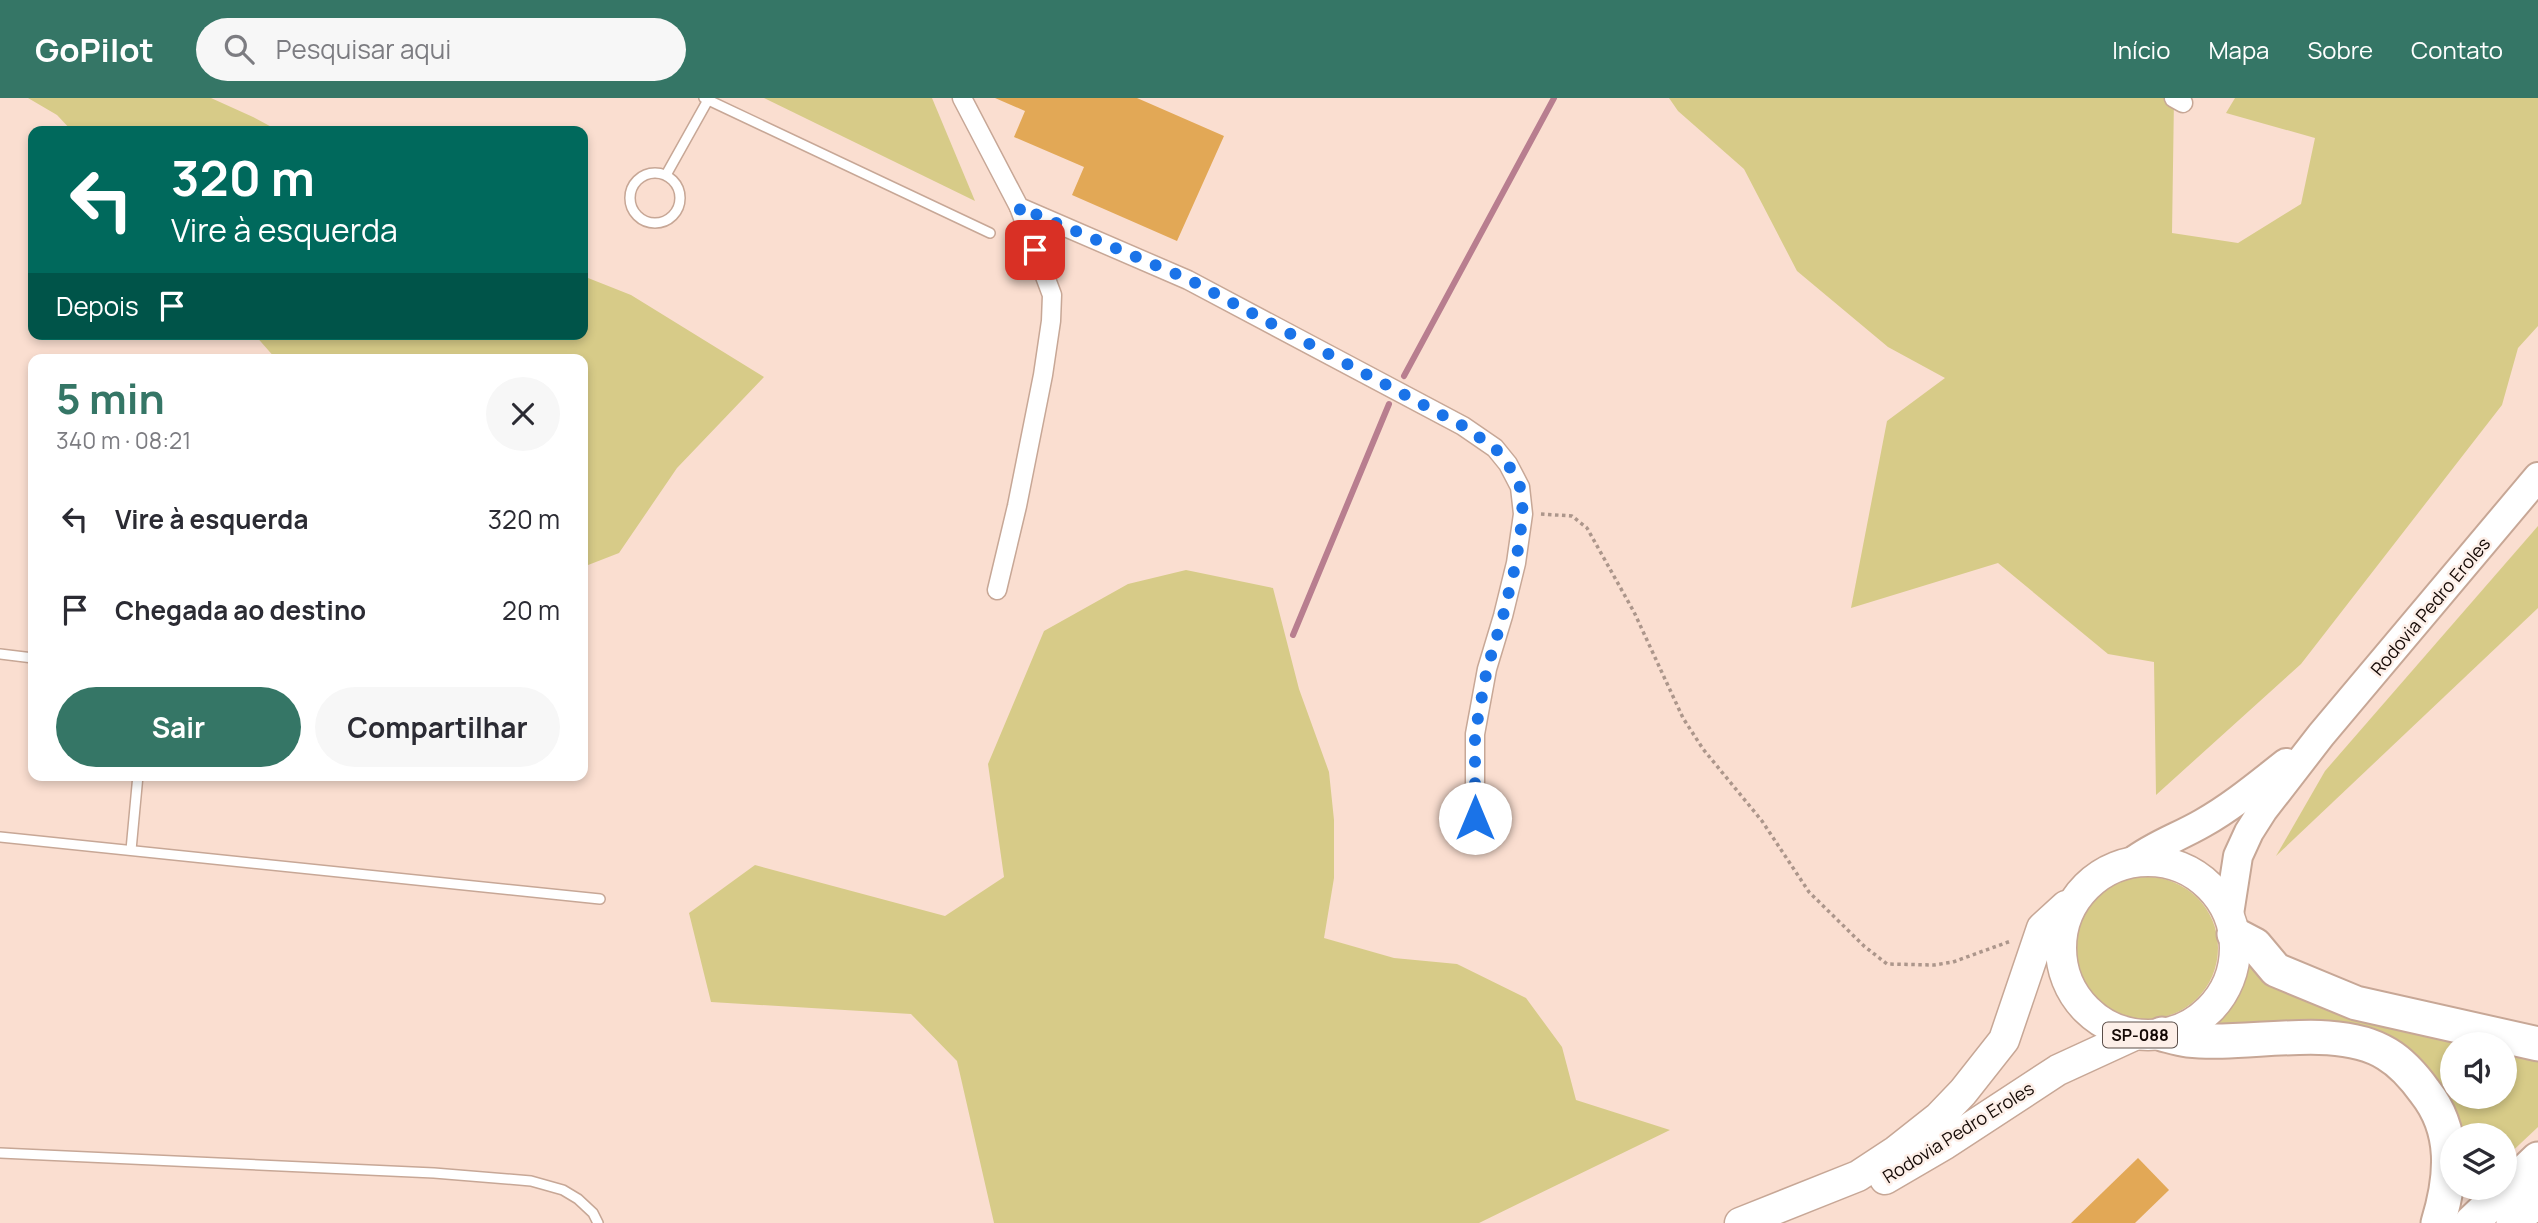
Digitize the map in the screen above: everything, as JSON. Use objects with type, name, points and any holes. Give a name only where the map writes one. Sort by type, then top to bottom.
[{"type":"highway","name":"Rodovia Pedro Eroles","points":[[1740,1223],[1858,1176],[1896,1151],[1939,1117],[1980,1072],[2004,1040],[2042,928],[2104,872],[2132,862],[2156,861],[2179,866],[2200,877],[2217,894],[2232,924],[2235,957],[2230,979],[2219,999],[2203,1015],[2184,1027],[2147,1035],[2058,1070],[1945,1144],[1888,1177],[1781,1223]]},
{"type":"highway","name":"Rodovia Pedro Eroles","points":[[2082,891],[2068,913],[2061,937],[2062,963],[2070,987],[2084,1008],[2104,1023],[2147,1035]]},
{"type":"highway","points":[[2232,924],[2255,945],[2276,970],[2356,1003],[2538,1044]]},
{"type":"highway","points":[[2147,1035],[2189,1040],[2327,1038],[2357,1041],[2388,1054],[2414,1077],[2434,1104],[2446,1130],[2449,1157],[2447,1195],[2438,1223]]},
{"type":"highway","points":[[2471,1223],[2538,1159]]},
{"type":"highway","points":[[2513,1223],[2538,1198]]},
{"type":"main road","name":"Rodovia Pedro Eroles","points":[[2232,924],[2238,856],[2249,832],[2321,735],[2538,477]]},
{"type":"main road","name":"Rodovia Pedro Eroles","points":[[2132,862],[2144,852],[2232,806],[2321,735]]},
{"type":"street","points":[[962,98],[1019,207],[1052,295],[1051,321],[1017,506],[997,590]]},
{"type":"street","points":[[1019,207],[1188,279],[1463,426],[1495,448],[1508,464],[1520,487],[1523,514],[1516,563],[1487,669],[1475,734],[1475,818]]},
{"type":"lane","points":[[666,176],[706,99],[990,233]]},
{"type":"lane","points":[[646,174],[666,176],[676,183],[680,191],[678,207],[668,219],[652,222],[644,220],[638,215],[631,201],[633,186],[646,174]]},
{"type":"lane","points":[[0,654],[28,657]]},
{"type":"lane","points":[[131,850],[137,781]]},
{"type":"lane","points":[[0,837],[600,899]]},
{"type":"lane","points":[[0,1153],[434,1173],[531,1181],[563,1189],[571,1194],[593,1213],[598,1223]]},
{"type":"path","points":[[1523,514],[1572,516],[1587,528],[1634,612],[1683,718],[1703,749],[1762,821],[1809,892],[1864,946],[1887,964],[1934,965],[1985,952],[2042,928]]},
{"type":"shaded area","points":[[28,98],[211,98],[270,126],[67,126],[57,115]]},
{"type":"shaded area","points":[[764,98],[932,98],[975,201]]},
{"type":"shaded area","points":[[1669,98],[2174,98],[2172,233],[2238,243],[2301,204],[2315,138],[2226,113],[2235,98],[2538,98],[2538,326],[2518,348],[2502,405],[2301,664],[2156,795],[2154,662],[2108,654],[1998,563],[1851,608],[1887,421],[1945,378],[1888,347],[1797,271],[1744,169],[1678,111]]},
{"type":"shaded area","points":[[588,278],[631,295],[764,377],[677,468],[619,553],[588,565],[588,354],[272,354],[259,340],[588,340]]},
{"type":"shaded area","points":[[2538,526],[2538,608],[2276,856],[2325,771]]},
{"type":"shaded area","points":[[1186,570],[1273,588],[1299,689],[1329,772],[1334,820],[1334,878],[1324,938],[1394,958],[1457,964],[1526,998],[1562,1047],[1576,1100],[1670,1130],[1479,1223],[994,1223],[957,1061],[911,1014],[711,1002],[689,913],[755,865],[945,916],[1004,877],[988,764],[1044,631],[1128,584]]},
{"type":"shaded area","points":[[2147,877],[2174,882],[2197,898],[2213,921],[2218,948],[2213,975],[2197,998],[2174,1014],[2147,1019],[2120,1014],[2097,998],[2081,975],[2076,948],[2081,921],[2097,898],[2120,882]]},
{"type":"shaded area","points":[[2251,959],[2445,1032],[2440,1032],[2440,1106],[2415,1059],[2212,1029],[2238,997]]},
{"type":"shaded area","points":[[2517,1054],[2538,1058],[2538,1127],[2517,1147],[2517,1123],[2449,1123],[2442,1109],[2517,1109]]},
{"type":"building","points":[[995,98],[1137,98],[1224,136],[1177,241],[1072,195],[1084,167],[1014,137],[1025,111]]},
{"type":"building","points":[[2138,1158],[2169,1190],[2135,1223],[2071,1223]]},
{"type":"waterway","points":[[1404,376],[1554,98]]},
{"type":"waterway","points":[[1293,635],[1389,404]]},
{"type":"route","points":[[1035,250],[1019,207],[1188,279],[1463,426],[1495,448],[1508,464],[1520,487],[1523,514],[1516,563],[1487,669],[1475,734],[1475,818]]}]
